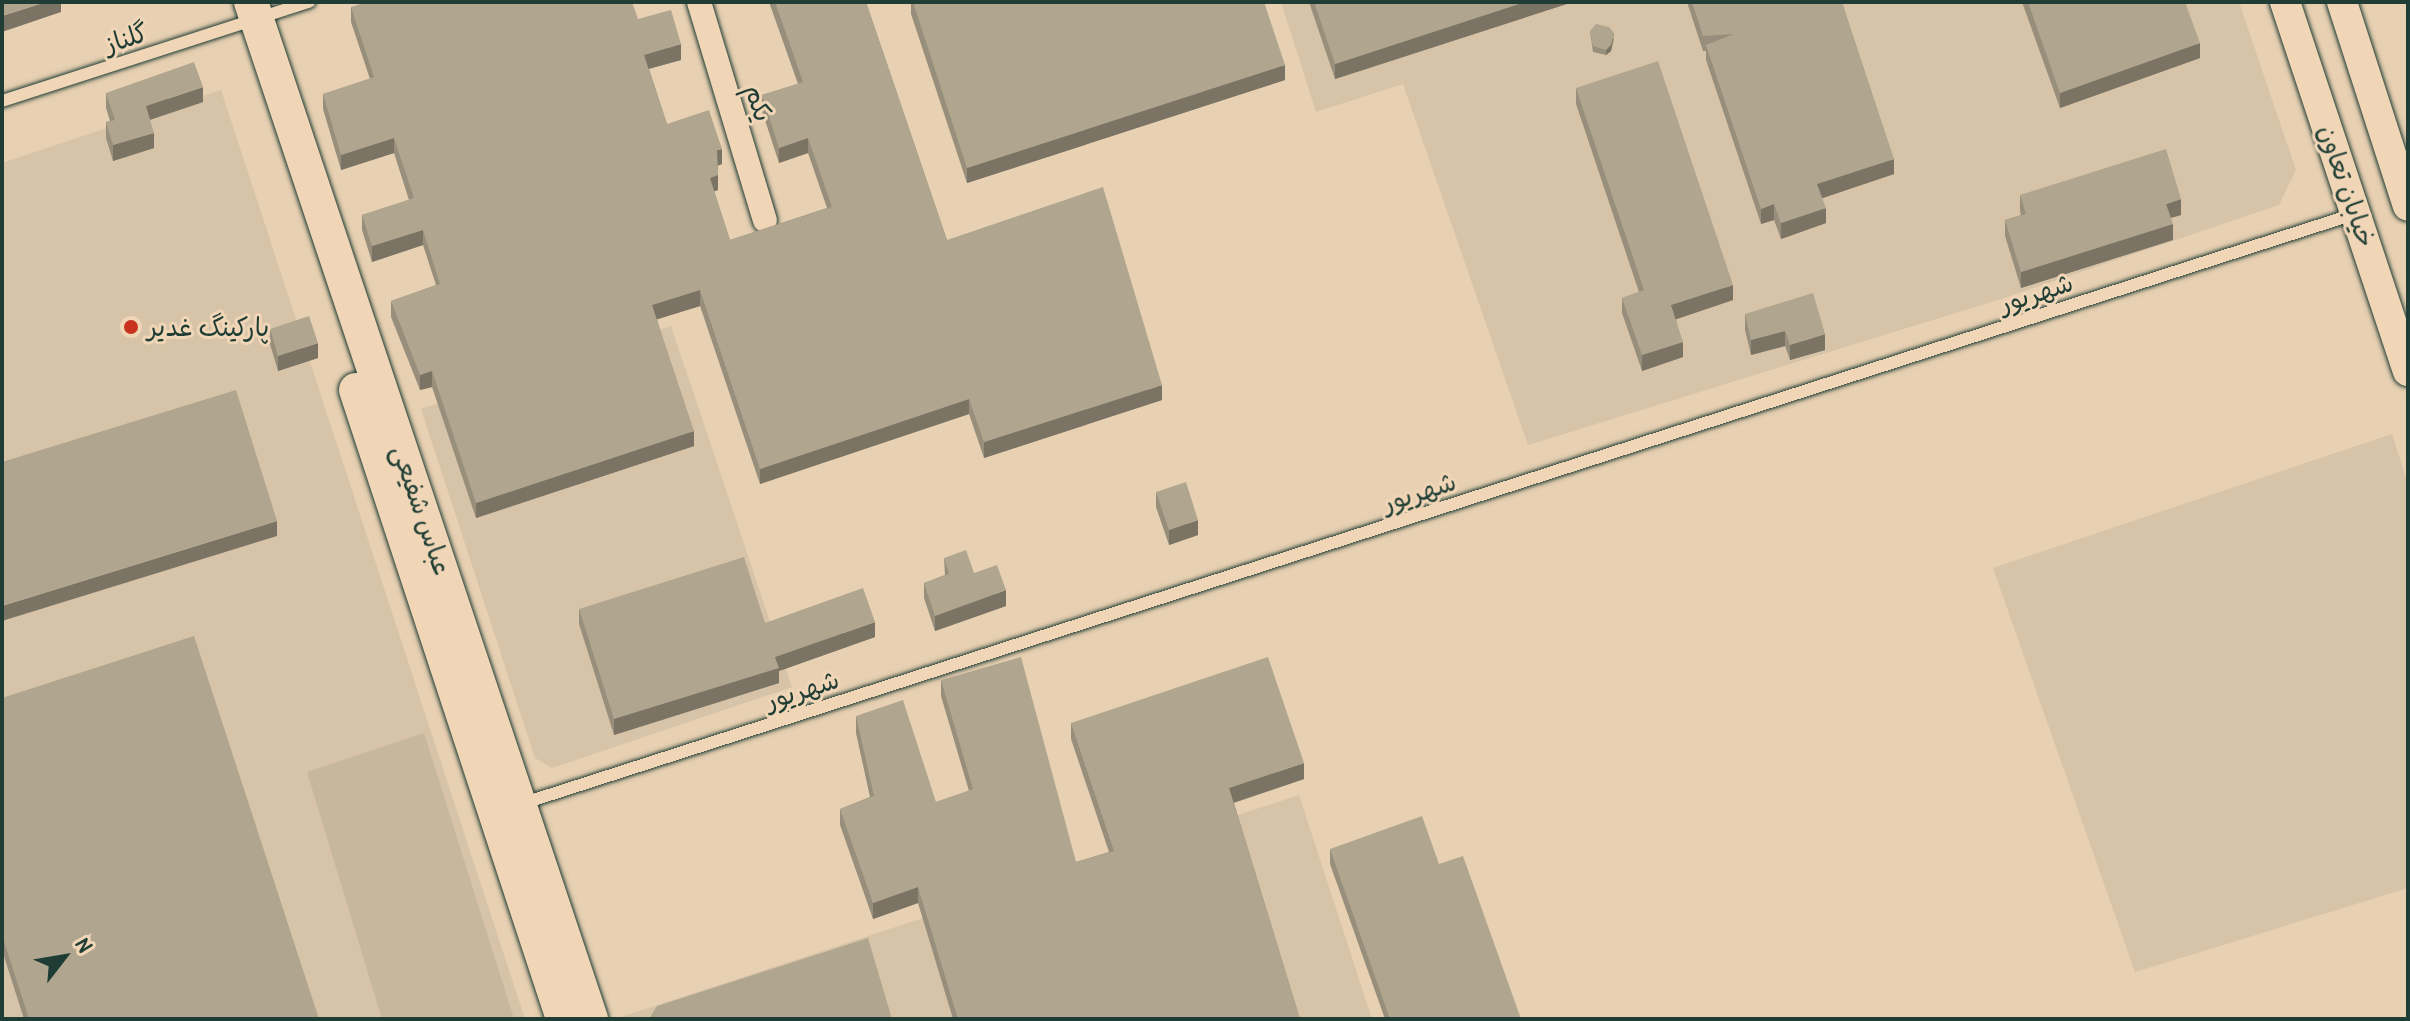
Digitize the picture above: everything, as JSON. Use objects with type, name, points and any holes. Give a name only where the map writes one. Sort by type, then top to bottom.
[{"type":"main road","name":"عباس شفیعی","points":[[243,12],[508,808],[591,1019]]},
{"type":"main road","name":"عباس شفیعی","points":[[508,808],[563,1019]]},
{"type":"street","name":"یکم","points":[[699,2],[765,220]]},
{"type":"street","name":"خیابان تعاون","points":[[2285,2],[2408,371]]},
{"type":"street","name":"خیابان تعاون","points":[[2342,2],[2408,206]]},
{"type":"lane","name":"گلناز","points":[[2,101],[243,12],[309,2]]},
{"type":"lane","name":"شهریور","points":[[508,808],[2356,213]]},
{"type":"shaded area","points":[[1281,2],[2239,2],[2296,170],[2279,205],[2001,299],[1528,445],[1403,84],[1316,112]]},
{"type":"shaded area","points":[[221,90],[525,1019],[2,1019],[2,163]]},
{"type":"shaded area","points":[[671,326],[792,687],[552,768],[535,758],[421,409]]},
{"type":"shaded area","points":[[2392,434],[2408,484],[2408,888],[2135,972],[1993,568]]},
{"type":"shaded area","points":[[424,733],[514,1019],[382,1019],[307,772]]},
{"type":"shaded area","points":[[1299,795],[1372,1019],[621,1019],[621,1017]]},
{"type":"building","points":[[2,2],[46,2],[2,16]]},
{"type":"building","points":[[367,2],[632,2],[638,19],[671,10],[681,44],[644,55],[667,124],[709,110],[722,149],[717,150],[718,175],[710,178],[730,240],[832,207],[808,138],[779,148],[762,95],[803,82],[775,2],[866,2],[947,240],[1103,187],[1162,385],[984,442],[969,399],[760,469],[700,290],[652,305],[694,431],[476,503],[432,371],[420,375],[391,301],[440,284],[423,230],[372,246],[362,215],[414,198],[394,138],[341,155],[323,94],[374,77],[351,7]]},
{"type":"building","points":[[913,2],[1264,2],[1285,65],[967,168]]},
{"type":"building","points":[[1314,2],[1525,2],[1335,64]]},
{"type":"building","points":[[1692,2],[1842,2],[1894,159],[1817,184],[1826,208],[1781,223],[1774,204],[1761,209],[1706,45],[1734,34],[1703,36]]},
{"type":"building","points":[[2028,2],[2185,2],[2200,43],[2060,93]]},
{"type":"building","points":[[1596,24],[1609,27],[1614,33],[1606,50],[1593,46],[1590,31]]},
{"type":"building","points":[[1658,61],[1733,285],[1671,305],[1683,342],[1642,355],[1622,298],[1644,290],[1576,88]]},
{"type":"building","points":[[194,62],[203,87],[146,106],[154,133],[113,145],[106,122],[115,120],[106,93]]},
{"type":"building","points":[[2166,149],[2181,199],[2166,204],[2173,224],[2021,272],[2005,220],[2026,214],[2020,195]]},
{"type":"building","points":[[1813,293],[1825,334],[1790,345],[1785,331],[1751,340],[1745,314]]},
{"type":"building","points":[[309,316],[318,343],[278,356],[270,329]]},
{"type":"building","points":[[236,390],[277,521],[2,606],[2,462]]},
{"type":"building","points":[[1186,482],[1198,520],[1169,530],[1156,492]]},
{"type":"building","points":[[966,550],[974,573],[997,565],[1006,590],[935,616],[924,583],[949,574],[944,558]]},
{"type":"building","points":[[744,557],[765,623],[863,588],[875,622],[775,657],[779,668],[614,719],[579,609]]},
{"type":"building","points":[[194,636],[319,1019],[29,1019],[2,935],[2,698]]},
{"type":"building","points":[[1021,657],[1076,862],[1114,851],[1071,723],[1268,657],[1304,763],[1229,788],[1300,1019],[958,1019],[918,887],[873,903],[840,809],[874,796],[856,716],[903,700],[936,802],[973,789],[941,680]]},
{"type":"building","points":[[1422,816],[1439,864],[1463,856],[1521,1019],[1390,1019],[1330,849]]},
{"type":"building","points":[[868,938],[892,1019],[649,1019],[657,1006]]},
{"type":"place","name":"پارکینگ غدیر","points":[[131,327]]}]
